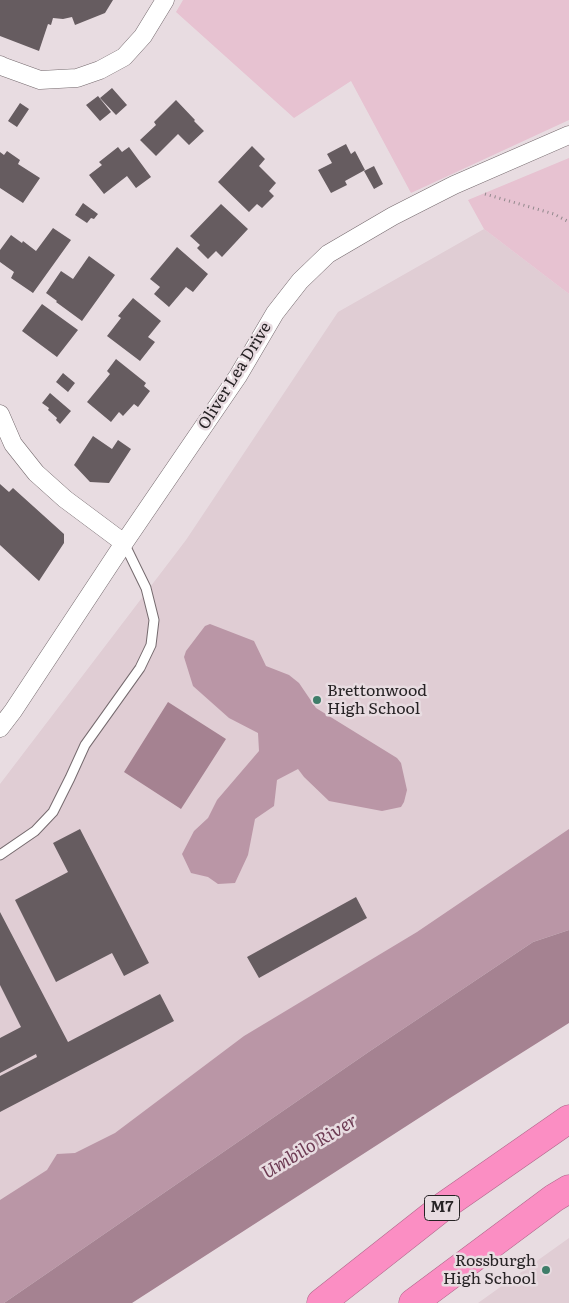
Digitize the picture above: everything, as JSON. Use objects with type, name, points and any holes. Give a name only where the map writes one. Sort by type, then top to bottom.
[{"type":"highway","name":"M7","points":[[321,1303],[444,1206],[569,1119]]},
{"type":"highway","points":[[413,1303],[569,1189]]},
{"type":"street","points":[[0,65],[40,80],[76,78],[100,70],[124,57],[142,36],[165,0]]},
{"type":"street","name":"Oliver Lea Drive","points":[[0,728],[238,376],[275,313],[300,281],[328,254],[392,216],[569,135]]},
{"type":"street","points":[[0,414],[13,444],[36,473],[65,499],[124,543]]},
{"type":"lane","points":[[0,855],[35,831],[53,812],[85,745],[140,668],[152,645],[154,620],[146,588],[124,543]]},
{"type":"path","points":[[454,186],[554,214],[569,222]]},
{"type":"shaded area","points":[[183,0],[569,0],[569,120],[411,193],[351,81],[294,118],[176,12]]},
{"type":"shaded area","points":[[569,158],[569,294],[484,229],[468,200]]},
{"type":"shaded area","name":"Brettonwood High School","points":[[484,229],[569,294],[569,872],[0,1237],[0,784],[186,540],[338,312]]},
{"type":"shaded area","points":[[210,624],[254,641],[266,666],[289,675],[299,683],[316,708],[397,758],[401,763],[407,790],[401,807],[382,811],[329,801],[298,769],[277,780],[274,806],[255,819],[248,855],[235,883],[218,884],[208,877],[191,873],[182,854],[194,831],[208,818],[217,800],[259,751],[258,733],[229,718],[193,686],[184,657],[186,651],[205,626]]},
{"type":"shaded area","points":[[569,829],[569,930],[533,942],[370,1051],[4,1303],[0,1303],[0,1200],[47,1170],[57,1154],[75,1153],[115,1133],[244,1036],[417,932]]},
{"type":"shaded area","name":"Rossburgh High School","points":[[569,1238],[569,1303],[478,1303]]},
{"type":"water","points":[[168,702],[226,739],[181,809],[124,772]]},
{"type":"water","name":"Umbilo River","points":[[569,930],[569,1023],[132,1303],[4,1303],[370,1051],[533,942]]},
{"type":"building","points":[[0,0],[113,0],[105,13],[75,25],[72,17],[63,19],[53,18],[51,25],[48,24],[39,51],[0,36]]},
{"type":"building","points":[[112,88],[127,105],[116,115],[100,98]]},
{"type":"building","points":[[98,96],[111,112],[100,121],[86,105]]},
{"type":"building","points":[[176,100],[204,131],[189,145],[178,134],[156,156],[140,140],[156,125],[154,122]]},
{"type":"building","points":[[20,103],[29,109],[17,127],[8,121]]},
{"type":"building","points":[[346,144],[351,154],[355,151],[365,170],[345,181],[347,185],[331,193],[318,170],[332,163],[327,154]]},
{"type":"building","points":[[252,146],[265,159],[259,166],[276,183],[269,191],[274,196],[262,208],[257,204],[249,212],[218,182]]},
{"type":"building","points":[[118,147],[122,152],[129,147],[151,177],[136,188],[127,176],[104,194],[89,175],[102,165],[99,162]]},
{"type":"building","points":[[7,151],[20,160],[18,164],[40,178],[23,203],[0,188],[0,152],[4,155]]},
{"type":"building","points":[[374,166],[383,184],[374,189],[364,171]]},
{"type":"building","points":[[83,203],[98,214],[87,223],[75,215]]},
{"type":"building","points":[[221,204],[248,229],[222,257],[216,251],[208,259],[197,248],[200,245],[190,236]]},
{"type":"building","points":[[53,228],[71,240],[33,293],[11,278],[14,272],[0,262],[0,250],[11,235],[36,251]]},
{"type":"building","points":[[177,247],[208,274],[193,292],[186,287],[169,307],[154,294],[160,287],[150,279]]},
{"type":"building","points":[[89,256],[115,275],[82,321],[46,293],[61,271],[73,279]]},
{"type":"building","points":[[133,298],[161,321],[148,337],[155,342],[140,361],[107,336],[121,318],[118,316]]},
{"type":"building","points":[[42,304],[78,330],[57,357],[22,331]]},
{"type":"building","points":[[116,359],[146,383],[144,386],[150,391],[138,407],[134,404],[123,416],[119,412],[111,422],[87,402],[110,374],[107,371]]},
{"type":"building","points":[[63,373],[75,383],[68,392],[56,382]]},
{"type":"building","points":[[50,393],[71,411],[60,424],[56,420],[57,418],[48,410],[49,408],[42,403]]},
{"type":"building","points":[[93,436],[112,449],[118,440],[131,449],[109,483],[90,482],[74,465]]},
{"type":"building","points":[[0,484],[9,492],[13,488],[64,534],[64,543],[39,581],[0,545]]},
{"type":"building","points":[[80,829],[149,963],[124,976],[112,953],[56,982],[15,900],[68,872],[53,843]]},
{"type":"building","points":[[356,897],[367,918],[259,978],[247,957]]},
{"type":"building","points":[[0,912],[68,1042],[160,994],[174,1021],[0,1112],[0,1076],[37,1057],[36,1054],[0,1073],[0,1038],[21,1027],[0,985]]},
{"type":"place","name":"Brettonwood High School","points":[[317,700]]},
{"type":"place","name":"Rossburgh High School","points":[[546,1270]]}]
